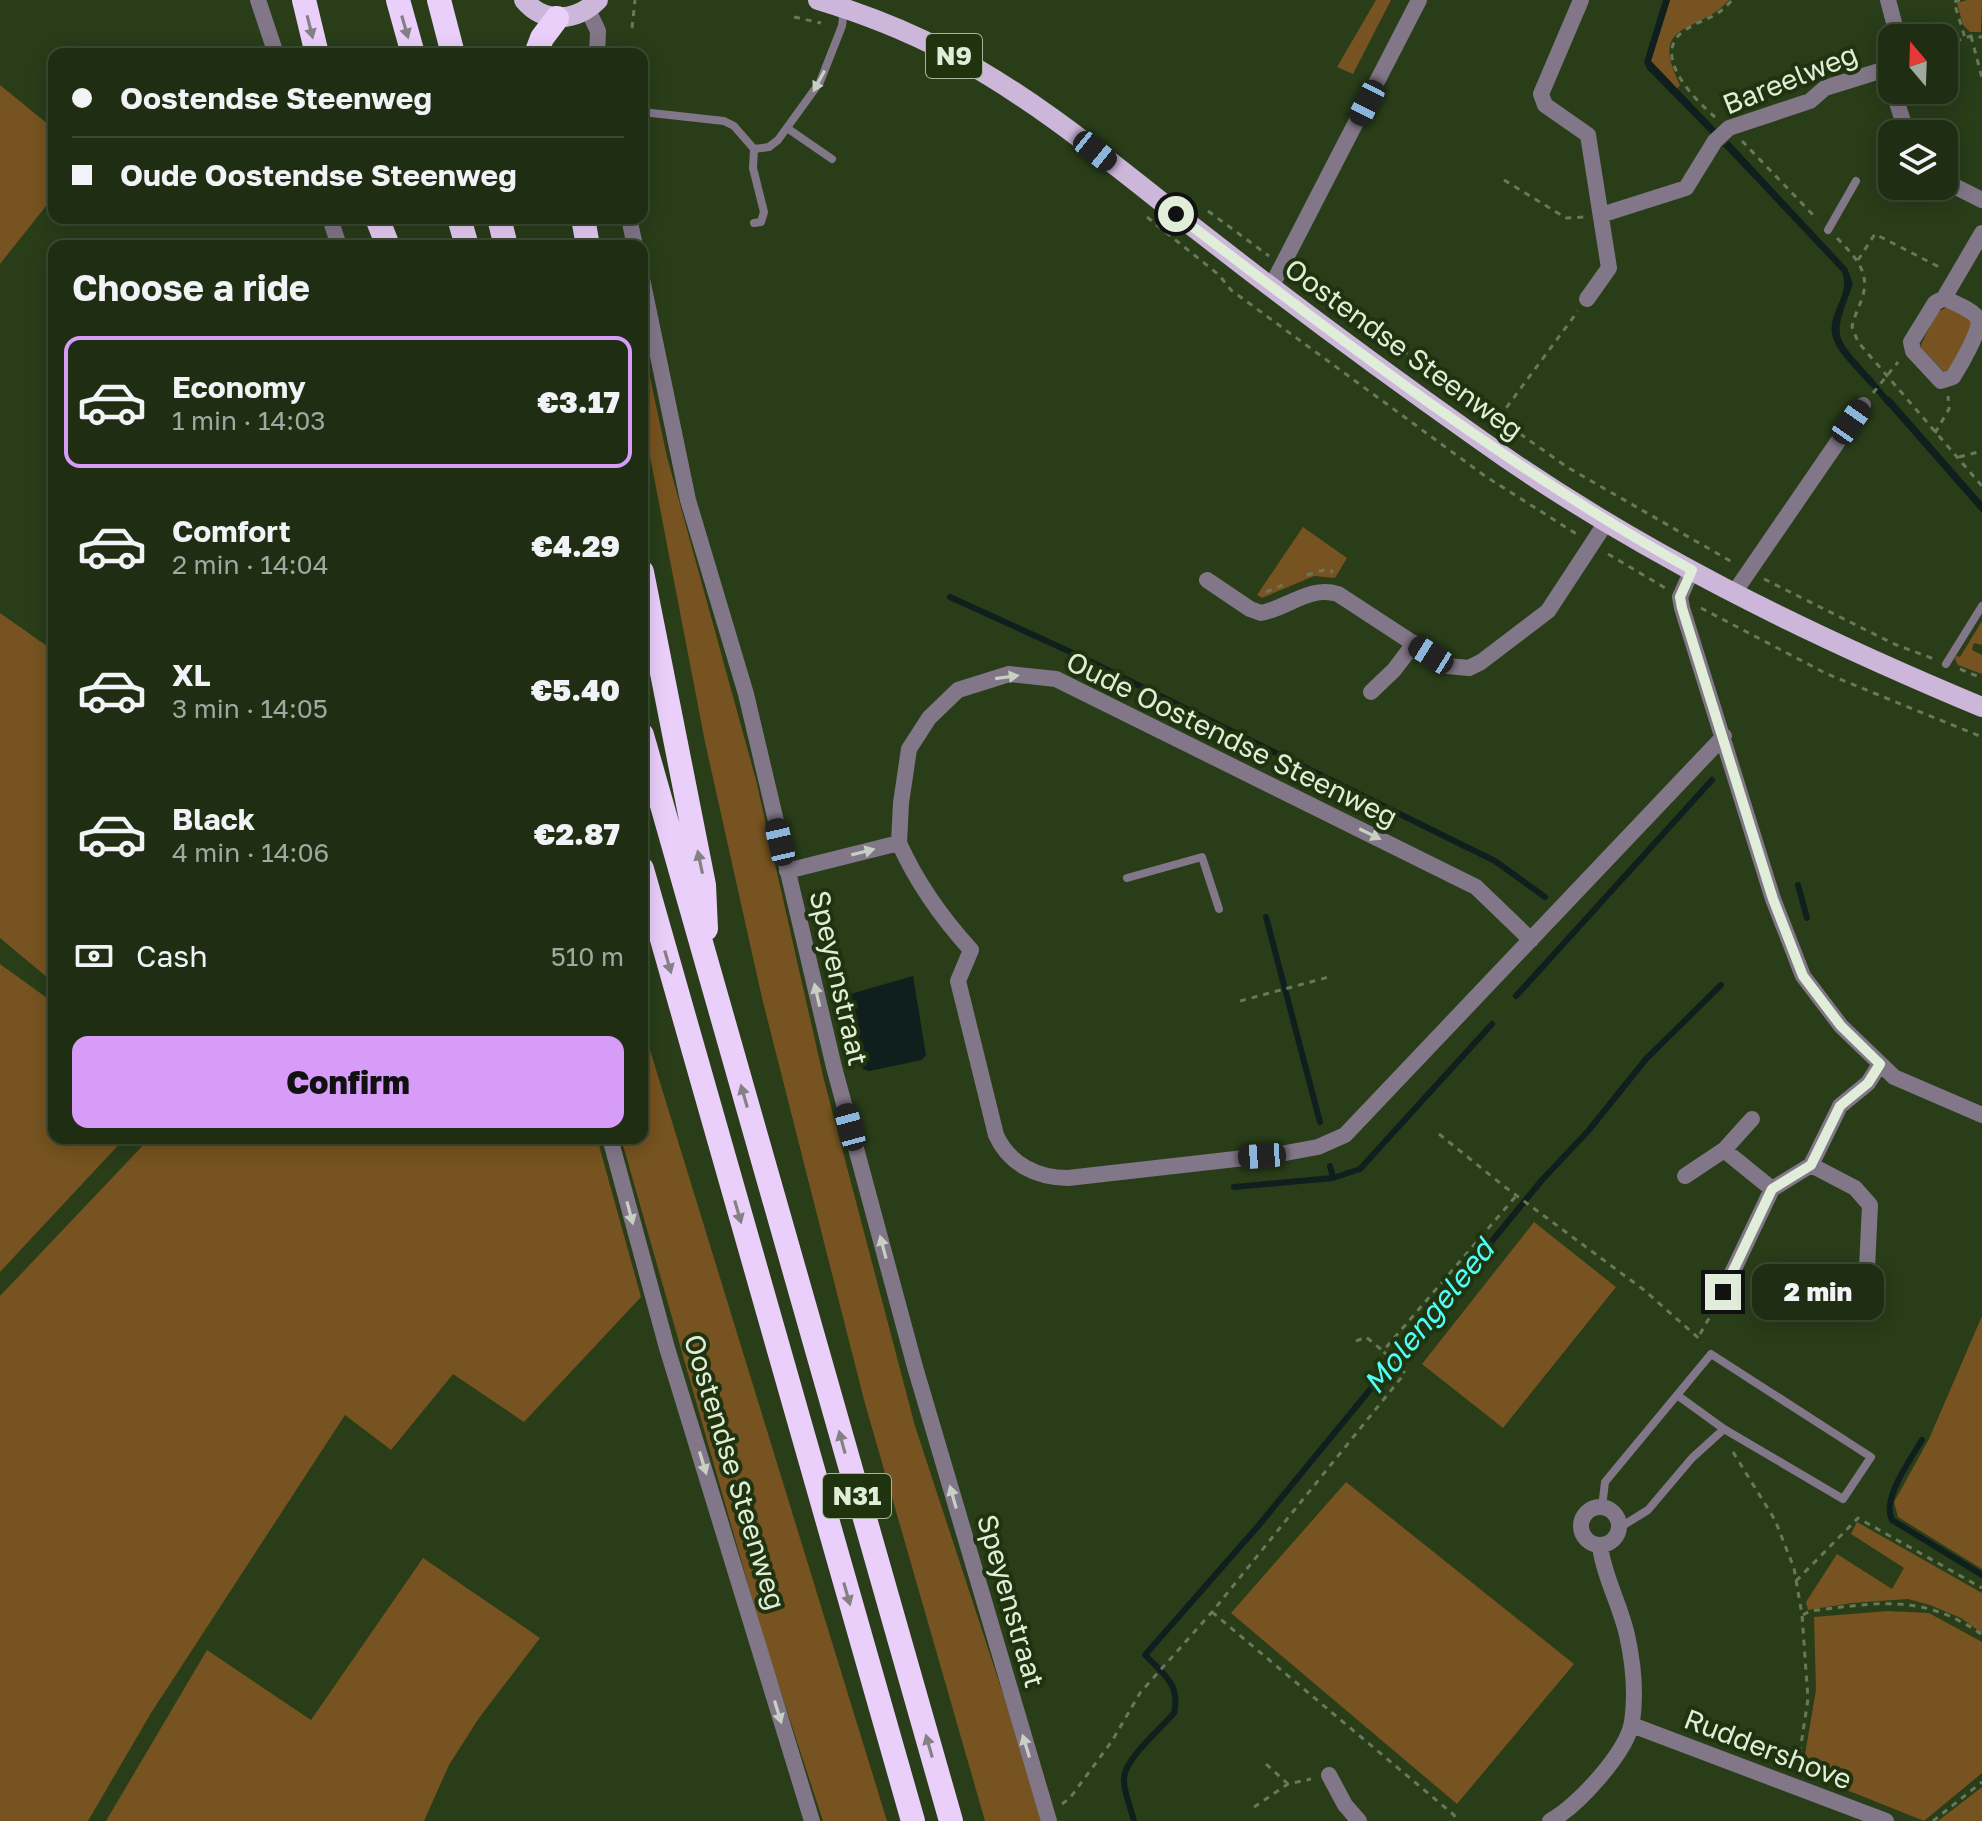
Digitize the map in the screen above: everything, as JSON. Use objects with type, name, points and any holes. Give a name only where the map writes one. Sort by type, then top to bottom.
[{"type":"highway","points":[[304,0],[316,48]]},
{"type":"highway","points":[[398,0],[411,48]]},
{"type":"highway","points":[[439,0],[451,48]]},
{"type":"highway","points":[[538,48],[557,18]]},
{"type":"highway","points":[[648,602],[704,885],[707,967]]},
{"type":"highway","name":"N31","points":[[648,756],[951,1821]]},
{"type":"highway","name":"N31","points":[[648,893],[913,1821]]},
{"type":"main road","points":[[524,0],[541,13],[557,18],[574,16],[593,5]]},
{"type":"main road","name":"Oostendse Steenweg","points":[[818,0],[843,17],[946,51],[1029,102],[1271,287],[1482,442],[1607,521],[1734,593],[1879,664],[1982,707]]},
{"type":"street","points":[[258,0],[274,48]]},
{"type":"street","points":[[1271,287],[1419,0]]},
{"type":"street","points":[[1581,0],[1541,94],[1545,105],[1588,135],[1609,268],[1587,299]]},
{"type":"street","points":[[1888,0],[1894,24]]},
{"type":"street","points":[[593,5],[598,31],[597,48]]},
{"type":"street","name":"Bareelweg","points":[[1601,215],[1686,188],[1715,141],[1729,128],[1810,101],[1825,88],[1878,67]]},
{"type":"street","points":[[1958,188],[1982,200]]},
{"type":"street","points":[[1944,298],[1978,317],[1981,324],[1980,333],[1953,377],[1941,381],[1913,351],[1911,342],[1935,303],[1944,298],[1982,233]]},
{"type":"street","name":"Speyenstraat","points":[[648,308],[688,500],[746,694],[834,1067],[915,1367],[1047,1816]]},
{"type":"street","points":[[1734,593],[1863,405]]},
{"type":"street","points":[[1207,580],[1248,608],[1261,613],[1313,592],[1338,594],[1448,666],[1469,668],[1548,611],[1607,521]]},
{"type":"street","points":[[1692,570],[1680,597],[1773,899],[1803,976],[1841,1026],[1894,1077],[1982,1115]]},
{"type":"street","points":[[1371,692],[1394,670],[1413,645]]},
{"type":"street","name":"Oude Oostendse Steenweg","points":[[899,843],[909,749],[929,718],[958,690],[1009,674],[1056,679],[1476,887],[1531,940]]},
{"type":"street","points":[[787,871],[899,843],[939,914],[971,950],[958,981],[996,1135],[1001,1147],[1019,1164],[1054,1178],[1280,1154],[1318,1147],[1345,1135],[1724,736]]},
{"type":"street","points":[[1723,1292],[1772,1189],[1811,1165],[1840,1106],[1868,1083],[1880,1064]]},
{"type":"street","points":[[1685,1176],[1724,1150],[1752,1119]]},
{"type":"street","name":"Oostendse Steenweg","points":[[612,1144],[667,1348],[812,1821]]},
{"type":"street","points":[[1724,1150],[1772,1189]]},
{"type":"street","points":[[1811,1165],[1855,1188],[1870,1205],[1866,1289]]},
{"type":"street","points":[[1602,1507],[1615,1514],[1619,1528],[1612,1542],[1600,1546],[1588,1542],[1581,1524],[1586,1513],[1602,1507]]},
{"type":"street","points":[[1550,1821],[1584,1795],[1610,1764],[1632,1725],[1632,1683],[1626,1632],[1603,1566],[1600,1546]]},
{"type":"street","name":"Ruddershove","points":[[1632,1725],[1886,1821]]},
{"type":"street","points":[[1329,1775],[1345,1805],[1359,1821]]},
{"type":"lane","points":[[754,149],[769,147],[778,140],[820,82],[843,17]]},
{"type":"lane","points":[[648,113],[724,121],[734,126],[754,149],[753,168],[764,212],[761,222],[754,223]]},
{"type":"lane","points":[[787,128],[832,159]]},
{"type":"lane","points":[[1828,230],[1856,181]]},
{"type":"lane","points":[[1946,664],[1982,606]]},
{"type":"lane","points":[[1127,878],[1202,857],[1219,909]]},
{"type":"lane","points":[[1602,1507],[1605,1482],[1677,1395],[1711,1354],[1871,1457],[1843,1499],[1724,1429],[1677,1395]]},
{"type":"lane","points":[[1619,1528],[1648,1510],[1692,1458],[1724,1429]]},
{"type":"path","points":[[632,28],[635,0]]},
{"type":"path","points":[[1732,0],[1721,13],[1684,30],[1674,43],[1673,63],[1688,91],[1729,128],[1858,260],[1865,284],[1852,327],[1858,342],[1980,484]]},
{"type":"path","points":[[1960,0],[1954,2],[1965,38]]},
{"type":"path","points":[[794,17],[843,17]]},
{"type":"path","points":[[1971,36],[1982,78]]},
{"type":"path","points":[[1958,40],[1971,36],[1982,37]]},
{"type":"path","points":[[1504,180],[1566,218],[1601,215]]},
{"type":"path","name":"Oostendse Steenweg","points":[[1142,213],[1219,275],[1231,290],[1485,476],[1593,545],[1680,597],[1827,674],[1982,737]]},
{"type":"path","name":"Oostendse Steenweg","points":[[1212,215],[1373,335],[1399,348],[1498,420],[1587,299]]},
{"type":"path","points":[[1858,260],[1875,234],[1956,276]]},
{"type":"path","points":[[1883,383],[1911,342]]},
{"type":"path","points":[[1935,433],[1949,409],[1946,381]]},
{"type":"path","points":[[1957,457],[1982,451]]},
{"type":"path","points":[[1980,484],[1982,475]]},
{"type":"path","points":[[1240,1001],[1329,977]]},
{"type":"path","points":[[1439,1134],[1516,1196],[1644,1290],[1699,1336],[1711,1354]]},
{"type":"path","points":[[1383,1351],[1516,1196]]},
{"type":"path","points":[[1699,1336],[1723,1292]]},
{"type":"path","points":[[1047,1816],[1070,1798],[1112,1741],[1140,1693],[1212,1612],[1405,1373],[1366,1337],[1356,1341]]},
{"type":"path","points":[[1724,1429],[1734,1454],[1775,1520],[1794,1568],[1802,1615],[1808,1699],[1795,1786]]},
{"type":"path","points":[[1796,1581],[1858,1518],[1982,1588]]},
{"type":"path","points":[[1802,1615],[1810,1611],[1871,1604],[1909,1603],[1938,1611],[1982,1635]]},
{"type":"path","points":[[1212,1612],[1454,1815],[1456,1821]]},
{"type":"path","points":[[1266,1764],[1288,1784]]},
{"type":"path","points":[[1254,1807],[1288,1784],[1329,1775]]},
{"type":"path","points":[[1933,1821],[1982,1782]]},
{"type":"shaded area","points":[[1376,0],[1391,0],[1353,74],[1337,67]]},
{"type":"shaded area","points":[[1663,0],[1670,0],[1651,61],[1716,129],[1711,134],[1647,69],[1644,62]]},
{"type":"shaded area","points":[[1670,0],[1729,0],[1673,38],[1671,64],[1680,85],[1677,89],[1651,61]]},
{"type":"shaded area","points":[[1982,0],[1981,32],[1970,32],[1963,25],[1957,3]]},
{"type":"shaded area","points":[[0,85],[48,124],[48,204],[0,264]]},
{"type":"shaded area","points":[[1729,141],[1847,268],[1853,284],[1842,317],[1841,337],[1844,345],[1874,381],[1869,385],[1842,354],[1832,334],[1833,318],[1844,288],[1842,272],[1723,146]]},
{"type":"shaded area","points":[[1947,307],[1970,319],[1973,327],[1950,370],[1944,372],[1920,347],[1936,313]]},
{"type":"shaded area","points":[[648,368],[667,457],[756,780],[824,1080],[915,1426],[1004,1697],[1041,1821],[985,1821],[864,1400],[762,998],[705,742],[648,445]]},
{"type":"shaded area","points":[[1890,397],[1982,502],[1982,513],[1882,399]]},
{"type":"shaded area","points":[[1303,527],[1347,558],[1335,578],[1314,576],[1262,598],[1257,595]]},
{"type":"shaded area","points":[[0,613],[48,647],[48,978],[0,938]]},
{"type":"shaded area","points":[[1982,621],[1982,645],[1974,643],[1972,650],[1982,655],[1982,674],[1958,665],[1955,659],[1956,656],[1960,657]]},
{"type":"shaded area","points":[[0,964],[48,999],[48,1144],[119,1144],[0,1272]]},
{"type":"shaded area","points":[[913,976],[926,1055],[922,1060],[869,1071],[863,1069],[847,995]]},
{"type":"shaded area","points":[[648,1044],[887,1821],[823,1821],[763,1637],[623,1144],[648,1144]]},
{"type":"shaded area","points":[[144,1144],[599,1144],[641,1297],[524,1422],[453,1374],[391,1450],[345,1415],[151,1713],[88,1821],[0,1821],[0,1296]]},
{"type":"shaded area","points":[[1534,1222],[1616,1287],[1503,1428],[1422,1364]]},
{"type":"shaded area","points":[[1982,1316],[1982,1569],[1898,1517],[1894,1502],[1929,1439]]},
{"type":"shaded area","points":[[1346,1482],[1574,1664],[1457,1804],[1231,1613]]},
{"type":"shaded area","points":[[1857,1522],[1982,1593],[1982,1633],[1961,1618],[1908,1599],[1808,1610],[1806,1602],[1837,1554],[1892,1589],[1904,1568],[1851,1534]]},
{"type":"shaded area","points":[[423,1558],[540,1638],[479,1718],[449,1765],[424,1821],[106,1821],[207,1650],[311,1720]]},
{"type":"shaded area","points":[[1887,1611],[1929,1613],[1982,1642],[1982,1773],[1924,1821],[1802,1772],[1816,1690],[1814,1617]]},
{"type":"shaded area","points":[[1982,1787],[1982,1821],[1938,1821]]},
{"type":"waterway","name":"Molengeleed","points":[[1868,378],[1889,403]]},
{"type":"waterway","points":[[950,597],[1075,654],[1495,861],[1545,897]]},
{"type":"waterway","points":[[1516,996],[1712,780]]},
{"type":"waterway","name":"Molengeleed","points":[[1798,885],[1807,918]]},
{"type":"waterway","points":[[1266,917],[1320,1122]]},
{"type":"waterway","name":"Molengeleed","points":[[1134,1821],[1125,1788],[1126,1770],[1137,1753],[1174,1713],[1176,1703],[1169,1680],[1145,1655],[1259,1525],[1542,1180],[1589,1130],[1646,1059],[1721,985]]},
{"type":"waterway","points":[[1333,1178],[1360,1169],[1492,1024]]},
{"type":"waterway","points":[[1234,1187],[1333,1178],[1330,1166]]},
{"type":"waterway","points":[[1922,1440],[1894,1490],[1890,1501],[1892,1520],[1982,1575]]},
{"type":"route","points":[[1176,214],[1482,442],[1692,570],[1680,597],[1682,608],[1773,899],[1803,976],[1841,1026],[1880,1064],[1868,1083],[1840,1106],[1811,1165],[1772,1189],[1723,1292]]}]
